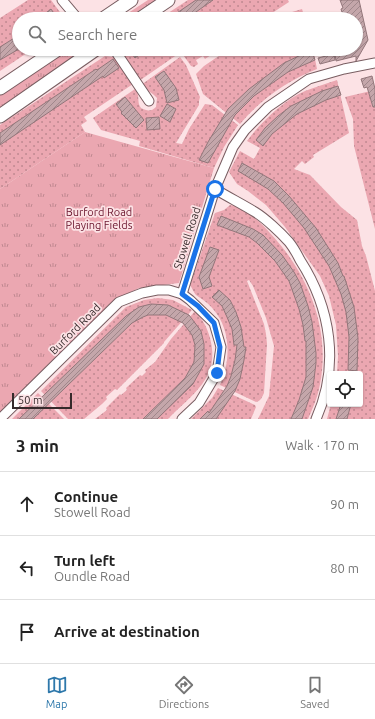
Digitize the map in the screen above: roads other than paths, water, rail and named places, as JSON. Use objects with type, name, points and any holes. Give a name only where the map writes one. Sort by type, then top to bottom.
[{"type":"main road","points":[[113,12],[130,0]]},
{"type":"main road","points":[[150,12],[168,0]]},
{"type":"main road","points":[[0,88],[48,56]]},
{"type":"main road","points":[[0,116],[86,56]]},
{"type":"street","points":[[62,0],[72,12]]},
{"type":"street","points":[[119,56],[149,101]]},
{"type":"street","name":"Stowell Road","points":[[182,294],[215,189],[233,147],[245,130],[268,106],[310,80],[344,69],[375,63]]},
{"type":"street","points":[[215,189],[256,213],[289,243],[310,275],[325,311],[330,349],[329,373],[320,410],[316,419]]},
{"type":"street","name":"Burford Road","points":[[0,419],[120,302],[142,293],[157,290],[169,290],[182,294]]},
{"type":"street","points":[[182,294],[198,306],[214,323],[220,347],[217,373],[199,402],[182,419]]},
{"type":"park label","name":"Burford Road Playing Fields","points":[[99,218]]}]
